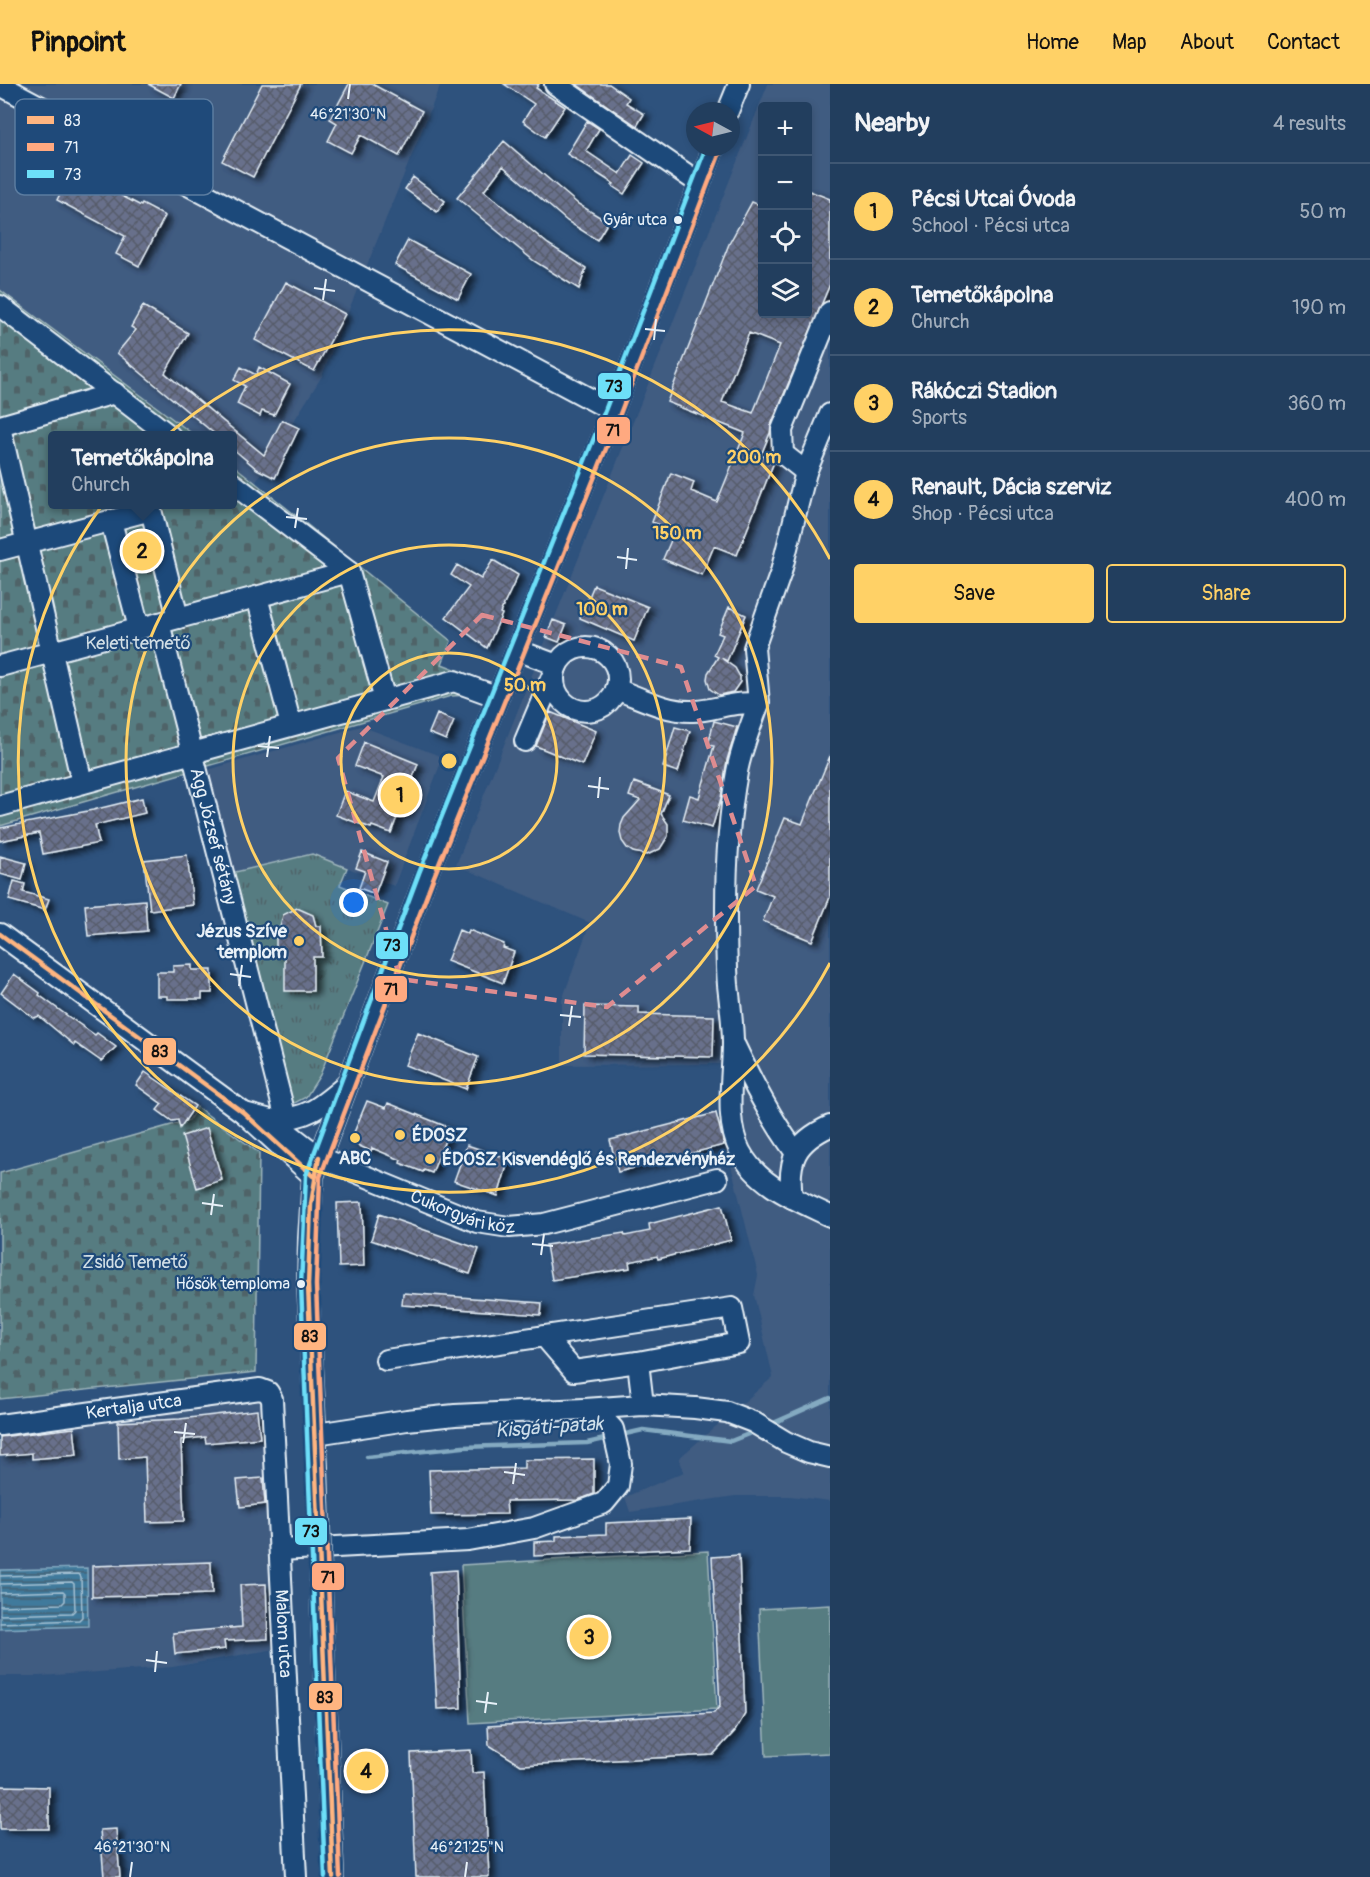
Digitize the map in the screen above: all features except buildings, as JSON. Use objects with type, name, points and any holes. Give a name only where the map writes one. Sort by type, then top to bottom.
[{"type":"street","points":[[555,84],[699,183]]},
{"type":"street","points":[[732,102],[739,84]]},
{"type":"street","points":[[0,85],[26,99]]},
{"type":"street","points":[[333,1877],[308,1285],[313,1176],[426,876],[613,411],[710,156]]},
{"type":"street","points":[[207,195],[613,411]]},
{"type":"street","points":[[0,306],[165,431]]},
{"type":"street","points":[[806,472],[783,454],[782,430],[830,312]]},
{"type":"street","points":[[82,783],[0,426],[115,393]]},
{"type":"street","points":[[830,414],[806,472],[781,572],[754,648],[759,703],[737,770],[729,834],[726,907],[728,981],[733,1041],[731,1107],[733,1131],[739,1149],[748,1165],[761,1178],[792,1198],[830,1216]]},
{"type":"street","points":[[237,487],[349,572],[385,700]]},
{"type":"street","name":"Agg József sétány","points":[[111,521],[151,510],[191,753],[278,1120]]},
{"type":"street","points":[[0,550],[111,521],[139,628]]},
{"type":"street","points":[[0,666],[349,572]]},
{"type":"street","points":[[257,597],[291,725]]},
{"type":"street","points":[[525,741],[556,665],[572,650],[582,647],[602,652],[616,668],[616,688],[604,705],[594,710],[574,709],[558,695],[554,685],[556,665]]},
{"type":"street","points":[[517,650],[556,665]]},
{"type":"street","points":[[0,806],[454,681],[498,697]]},
{"type":"street","points":[[616,688],[658,705],[683,711],[710,710],[732,704],[759,703]]},
{"type":"street","points":[[0,934],[244,1113],[313,1176]]},
{"type":"street","points":[[733,1041],[757,1092],[775,1124],[796,1153]]},
{"type":"street","points":[[244,1113],[278,1120],[304,1115],[320,1107],[347,1084]]},
{"type":"street","name":"Cukorgyári köz","points":[[278,1120],[319,1157],[477,1222],[509,1227],[544,1224],[717,1179]]},
{"type":"street","points":[[792,1198],[790,1181],[796,1153],[805,1140],[830,1126]]},
{"type":"street","points":[[386,1360],[544,1336],[732,1308],[739,1343],[639,1362],[574,1371],[544,1336]]},
{"type":"street","points":[[639,1362],[643,1406]]},
{"type":"street","name":"Kertalja utca","points":[[0,1425],[260,1389],[268,1392]]},
{"type":"street","name":"Malom utca","points":[[268,1392],[272,1399],[296,1877]]},
{"type":"street","points":[[316,1434],[407,1420],[643,1406],[695,1408],[727,1412],[753,1422],[786,1442],[809,1452],[830,1457]]},
{"type":"street","points":[[280,1550],[468,1540],[534,1528],[603,1503],[618,1486],[621,1464],[615,1436],[601,1416],[584,1409]]},
{"type":"street","points":[[323,1877],[332,1847]]},
{"type":"highlighted area","points":[[482,615],[681,667],[756,886],[607,1007],[400,979],[338,758]]},
{"type":"shaded area","points":[[0,84],[436,84],[440,86],[322,376],[256,482],[237,468],[237,431],[189,431],[0,290]]},
{"type":"shaded area","points":[[768,84],[830,84],[830,1501],[790,1496],[735,1496],[630,1512],[625,1497],[684,1472],[679,1458],[773,1377],[754,1295],[758,1275],[727,1149],[720,1064],[562,1065],[562,1000],[590,923],[456,865],[758,109],[758,318],[812,318],[812,102],[761,102]]},
{"type":"shaded area","points":[[361,726],[443,757],[394,886],[312,854],[231,873],[204,771]]},
{"type":"shaded area","points":[[261,1401],[275,1649],[173,1667],[40,1676],[0,1676],[0,1433]]},
{"type":"green space","name":"Keleti temető","points":[[0,290],[189,431],[48,431],[48,509],[237,509],[237,468],[451,641],[442,664],[475,677],[469,695],[451,696],[0,826]]},
{"type":"green space","points":[[312,854],[347,868],[340,885],[388,905],[320,1075],[306,1097],[289,1106],[231,873]]},
{"type":"green space","name":"Zsidó Temető","points":[[197,1107],[259,1153],[256,1372],[0,1399],[0,1173],[189,1120]]},
{"type":"green space","points":[[708,1551],[717,1709],[470,1723],[461,1565]]},
{"type":"green space","points":[[830,1605],[830,1753],[766,1756],[759,1609]]},
{"type":"water","points":[[87,1568],[88,1626],[0,1629],[0,1570]]},
{"type":"waterway","name":"Kisgáti-patak","points":[[769,1425],[830,1398]]},
{"type":"waterway","name":"Kisgáti-patak","points":[[621,1435],[643,1430],[731,1441],[756,1431]]},
{"type":"waterway","name":"Kisgáti-patak","points":[[367,1457],[463,1447],[587,1443],[609,1438]]},
{"type":"transit line","name":"73","points":[[325,1877],[301,1285],[306,1175],[419,873],[606,408],[703,156]]},
{"type":"transit line","name":"71","points":[[340,1877],[316,1285],[320,1177],[433,879],[620,414],[719,156]]},
{"type":"transit line","name":"83","points":[[0,934],[244,1113],[313,1176]]},
{"type":"transit line","name":"83","points":[[319,1157],[311,1204],[308,1285],[333,1877]]},
{"type":"place","name":"Gyár utca","points":[[678,220]]},
{"type":"place","name":"Temetőkápolna","points":[[142,551]]},
{"type":"place","name":"Pécsi Utcai Óvoda","points":[[400,795]]},
{"type":"place","name":"Jézus Szíve templom","points":[[299,941]]},
{"type":"place","name":"ÉDOSZ","points":[[400,1135]]},
{"type":"place","name":"ABC","points":[[355,1138]]},
{"type":"place","name":"ÉDOSZ Kisvendéglő és Rendezvényház","points":[[430,1159]]},
{"type":"place","name":"Hősök temploma","points":[[301,1284]]},
{"type":"place","name":"Rákóczi Stadion","points":[[589,1637]]},
{"type":"place","name":"Renault, Dácia szerviz","points":[[366,1771]]}]
